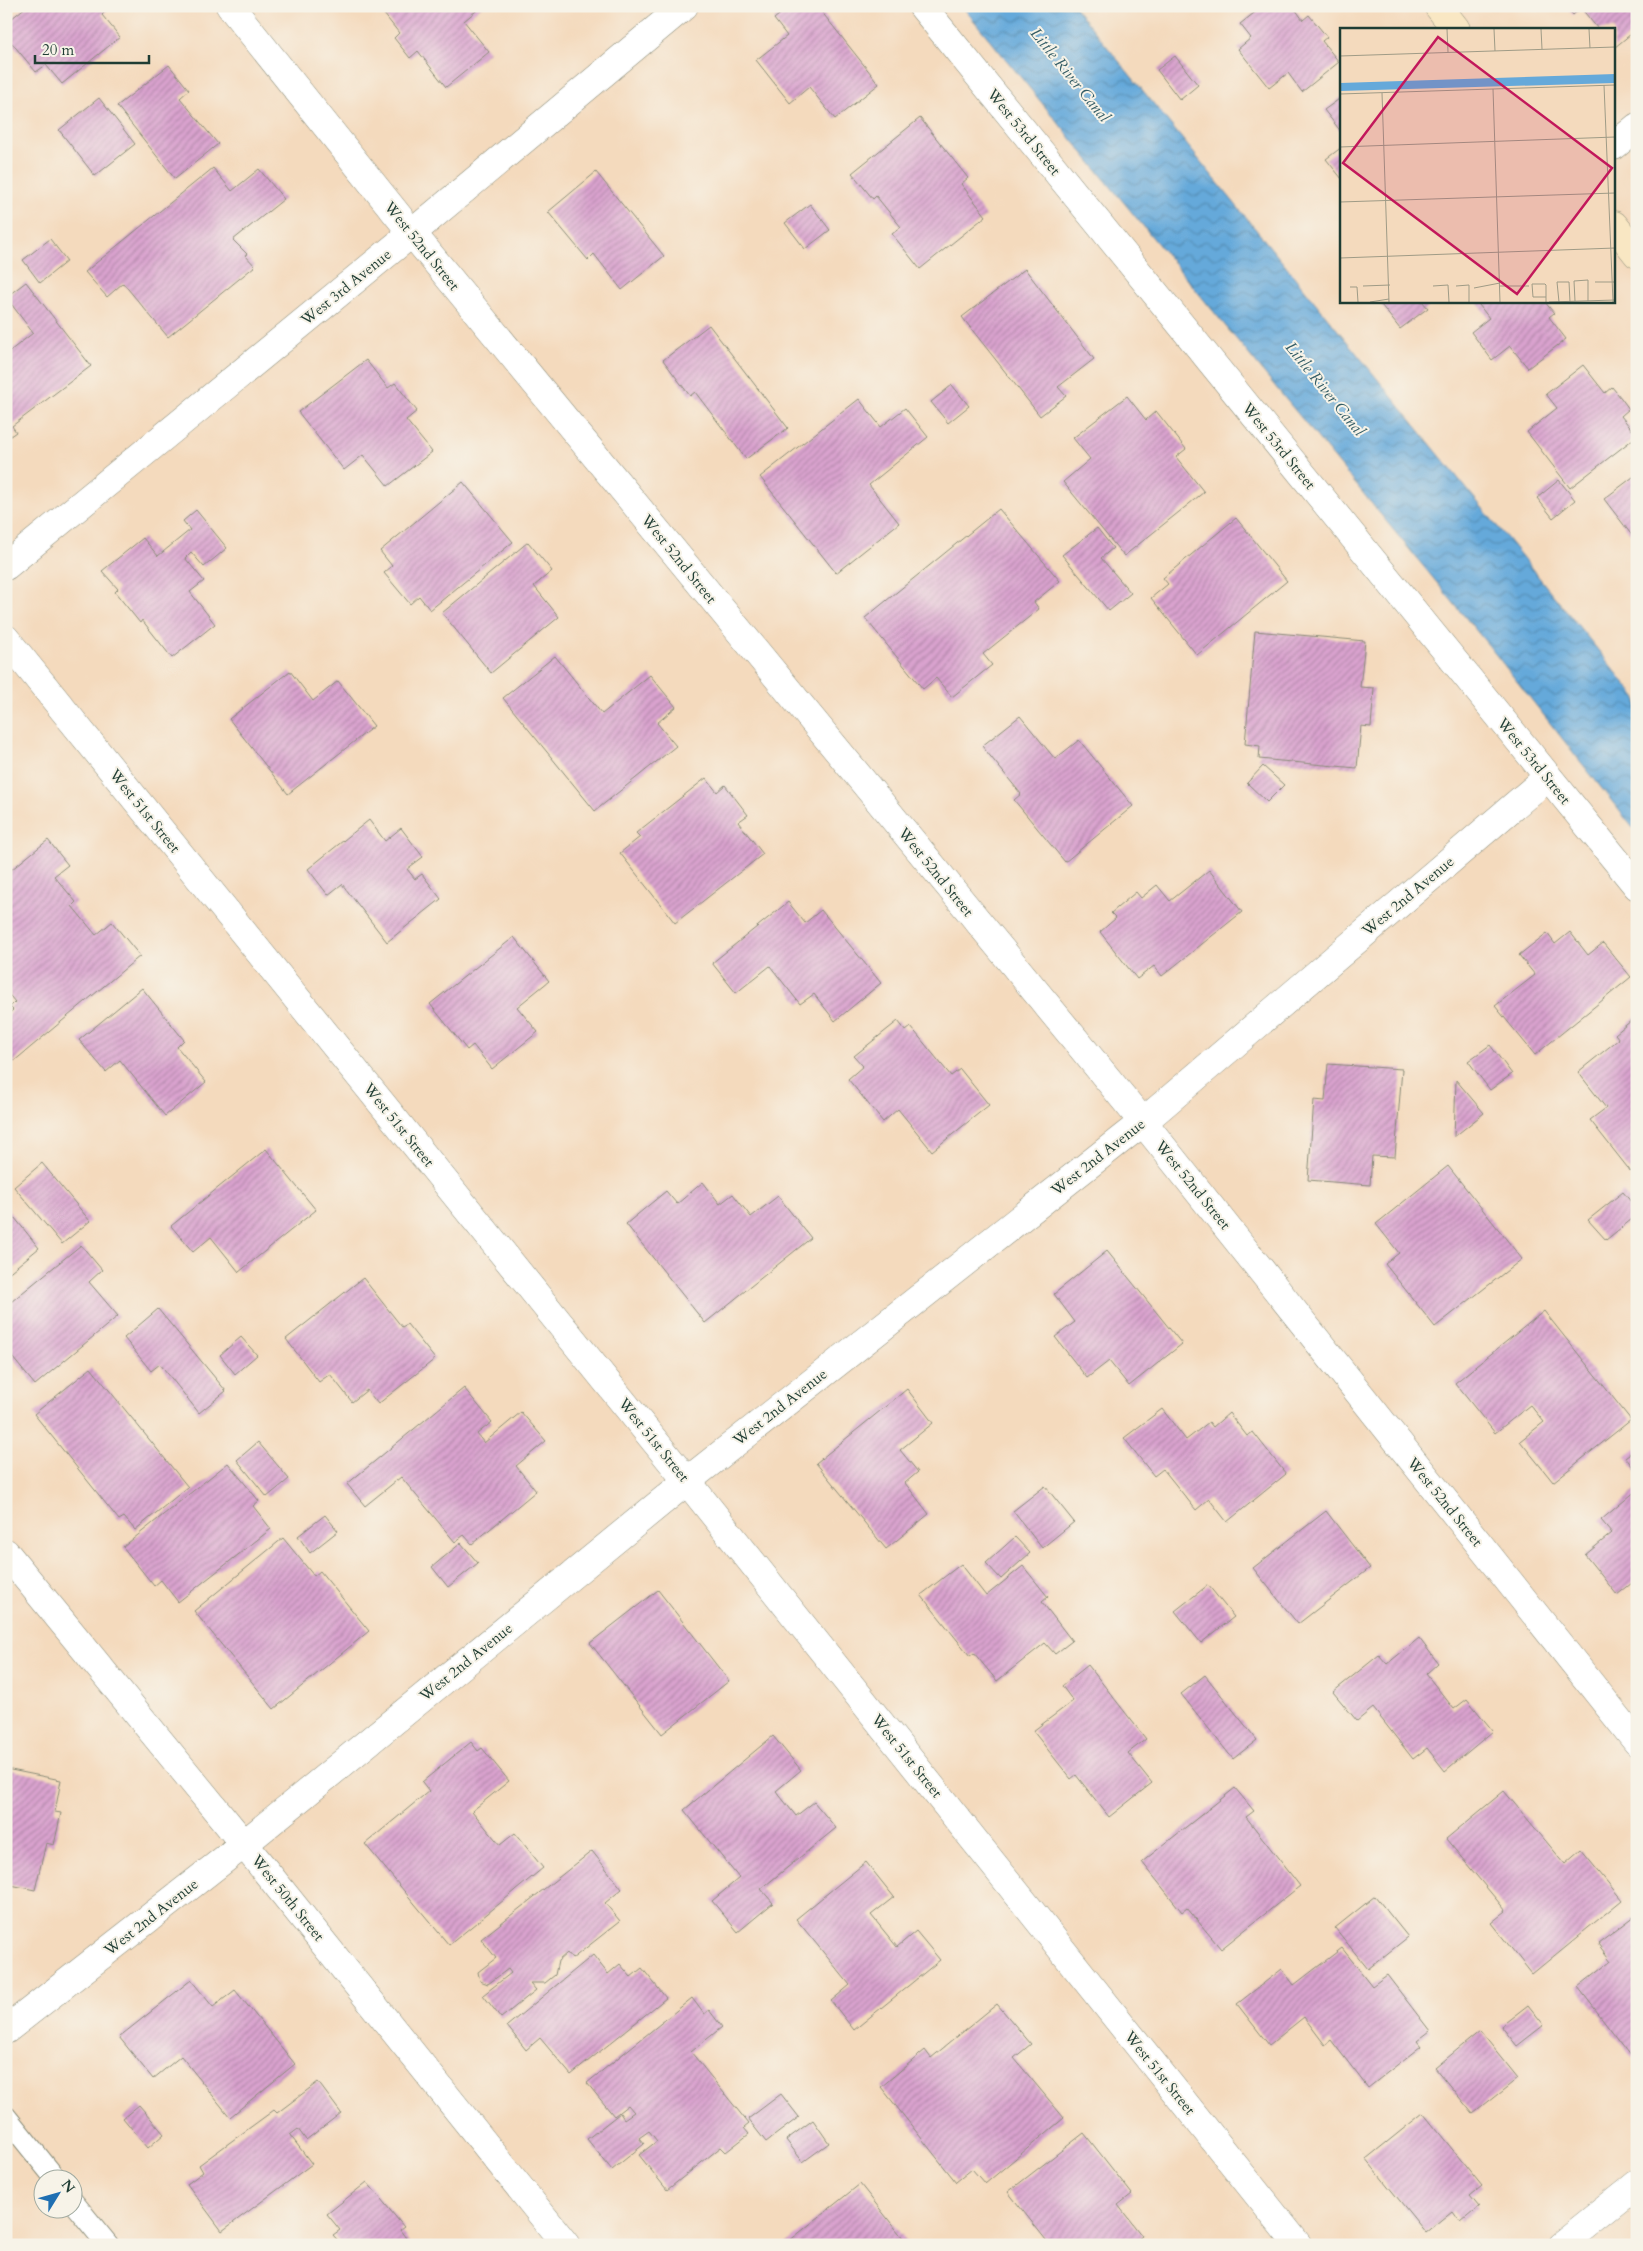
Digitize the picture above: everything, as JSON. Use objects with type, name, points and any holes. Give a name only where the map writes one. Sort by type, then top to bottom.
[{"type":"street","name":"West 52nd Street","points":[[230,6],[412,233],[1143,1122],[1637,1742]]},
{"type":"street","name":"West 3rd Avenue","points":[[6,566],[412,233],[684,6]]},
{"type":"street","name":"West 53rd Street","points":[[922,6],[1637,886]]},
{"type":"street","points":[[1438,6],[1455,28]]},
{"type":"street","points":[[1616,144],[1637,127]]},
{"type":"street","points":[[1616,228],[1637,254]]},
{"type":"street","name":"West 51st Street","points":[[6,639],[687,1481],[1298,2245]]},
{"type":"street","name":"West 2nd Avenue","points":[[6,2030],[244,1844],[687,1481],[1143,1122],[1548,777]]},
{"type":"street","name":"West 50th Street","points":[[6,1553],[244,1844],[566,2245]]},
{"type":"street","points":[[1561,2245],[1637,2184]]},
{"type":"lane","points":[[6,2117],[47,2168]]},
{"type":"lane","points":[[82,2212],[108,2245]]},
{"type":"water","name":"Little River Canal","points":[[962,6],[1074,6],[1637,698],[1637,833],[1489,646]]},
{"type":"building","points":[[27,6],[110,6],[102,15],[120,37],[62,84],[46,65],[36,72],[6,36],[6,23]]},
{"type":"building","points":[[393,6],[482,6],[464,21],[489,52],[446,87],[418,51],[410,58],[394,38],[399,33],[384,14]]},
{"type":"building","points":[[790,6],[817,6],[879,84],[835,119],[809,87],[790,103],[756,60],[787,36],[774,19]]},
{"type":"building","points":[[1263,6],[1293,6],[1303,20],[1309,15],[1327,37],[1322,41],[1339,62],[1302,92],[1288,73],[1269,88],[1238,49],[1251,38],[1240,24]]},
{"type":"building","points":[[1566,6],[1637,6],[1637,29],[1616,46],[1616,28],[1597,28],[1581,8],[1573,15]]},
{"type":"building","points":[[1175,56],[1198,85],[1180,100],[1157,70]]},
{"type":"building","points":[[169,65],[189,90],[180,98],[218,144],[175,179],[117,106]]},
{"type":"building","points":[[99,98],[135,144],[95,176],[59,130]]},
{"type":"building","points":[[1340,98],[1340,130],[1324,110]]},
{"type":"building","points":[[920,118],[968,178],[961,184],[986,216],[920,269],[892,234],[901,227],[876,196],[873,199],[852,173]]},
{"type":"building","points":[[1340,148],[1340,176],[1326,159]]},
{"type":"building","points":[[213,168],[232,191],[259,169],[284,199],[233,240],[247,254],[245,255],[255,266],[168,337],[123,283],[107,297],[85,272]]},
{"type":"building","points":[[596,172],[664,256],[622,290],[594,254],[588,260],[548,212]]},
{"type":"building","points":[[810,204],[830,230],[805,249],[785,223]]},
{"type":"building","points":[[50,239],[67,261],[40,283],[23,260]]},
{"type":"building","points":[[1025,269],[1094,359],[1058,387],[1066,396],[1040,416],[962,317]]},
{"type":"building","points":[[26,282],[91,366],[12,426],[16,432],[6,439],[6,354],[33,333],[6,297]]},
{"type":"building","points":[[1379,302],[1423,302],[1428,308],[1400,329]]},
{"type":"building","points":[[1477,302],[1545,302],[1554,313],[1549,317],[1566,339],[1528,368],[1510,346],[1492,360],[1471,332],[1489,318]]},
{"type":"building","points":[[709,325],[788,428],[746,459],[695,392],[690,396],[663,360]]},
{"type":"building","points":[[366,360],[388,388],[395,383],[417,411],[406,420],[432,452],[388,486],[363,455],[344,470],[298,412]]},
{"type":"building","points":[[1583,365],[1605,393],[1612,387],[1621,398],[1629,409],[1621,416],[1637,436],[1570,488],[1527,432],[1557,408],[1546,394]]},
{"type":"building","points":[[952,385],[969,406],[948,423],[931,402]]},
{"type":"building","points":[[1127,396],[1146,420],[1156,411],[1186,449],[1176,457],[1204,492],[1124,556],[1063,482],[1090,459],[1073,438]]},
{"type":"building","points":[[859,399],[881,427],[905,408],[928,437],[869,485],[899,523],[836,573],[760,477]]},
{"type":"building","points":[[1637,474],[1637,542],[1604,499]]},
{"type":"building","points":[[1559,480],[1575,500],[1553,518],[1537,498]]},
{"type":"building","points":[[463,482],[513,542],[430,610],[419,596],[410,604],[384,573],[392,566],[380,551]]},
{"type":"building","points":[[999,509],[1060,581],[1034,602],[1039,609],[983,654],[992,665],[952,697],[936,678],[923,689],[865,618]]},
{"type":"building","points":[[196,510],[227,548],[204,567],[191,552],[185,558],[204,581],[190,592],[215,624],[172,658],[142,620],[140,623],[115,592],[118,589],[102,571],[143,538],[158,556],[190,530],[183,521]]},
{"type":"building","points":[[1236,518],[1287,581],[1197,655],[1151,598],[1168,584],[1163,578]]},
{"type":"building","points":[[1097,528],[1113,548],[1101,558],[1131,593],[1109,611],[1062,555]]},
{"type":"building","points":[[528,542],[552,571],[534,586],[559,617],[491,673],[442,613]]},
{"type":"building","points":[[1255,631],[1365,641],[1360,687],[1374,688],[1371,727],[1361,726],[1357,768],[1259,759],[1260,746],[1245,744]]},
{"type":"building","points":[[555,656],[602,714],[650,675],[676,707],[657,723],[676,746],[595,811],[503,698]]},
{"type":"building","points":[[290,671],[313,701],[338,681],[374,726],[288,794],[229,719]]},
{"type":"building","points":[[1020,716],[1055,759],[1079,740],[1133,806],[1065,862],[1014,800],[1021,794],[982,746]]},
{"type":"building","points":[[1263,766],[1284,785],[1267,802],[1247,783]]},
{"type":"building","points":[[706,778],[717,792],[725,785],[748,815],[738,822],[763,854],[675,923],[620,853],[640,837],[636,833]]},
{"type":"building","points":[[369,820],[385,841],[401,828],[423,857],[407,869],[415,879],[422,874],[441,899],[387,942],[342,884],[328,895],[308,869]]},
{"type":"building","points":[[48,840],[68,865],[54,876],[76,902],[72,906],[96,935],[112,922],[140,956],[7,1067],[6,1016],[13,1010],[10,1007],[15,1002],[6,991],[6,883],[9,881],[6,874]]},
{"type":"building","points":[[1209,870],[1242,912],[1162,976],[1154,966],[1137,979],[1100,932],[1116,918],[1111,913],[1136,892],[1141,898],[1157,885],[1170,901]]},
{"type":"building","points":[[788,902],[805,923],[821,910],[881,983],[835,1021],[814,994],[800,1004],[770,966],[736,993],[712,963]]},
{"type":"building","points":[[1570,932],[1588,955],[1603,943],[1631,977],[1535,1055],[1495,1006],[1535,975],[1519,955],[1547,933],[1555,944]]},
{"type":"building","points":[[514,937],[549,981],[517,1007],[538,1032],[492,1069],[473,1045],[467,1050],[430,1004]]},
{"type":"building","points":[[142,988],[184,1040],[177,1047],[206,1082],[165,1116],[120,1060],[106,1072],[79,1040]]},
{"type":"building","points":[[1637,1016],[1637,1168],[1631,1172],[1590,1120],[1606,1108],[1578,1072],[1619,1039],[1615,1034]]},
{"type":"building","points":[[898,1021],[906,1031],[911,1027],[951,1076],[960,1069],[989,1105],[932,1151],[898,1109],[883,1122],[848,1079],[863,1066],[854,1056]]},
{"type":"building","points":[[1490,1045],[1512,1074],[1490,1090],[1468,1061]]},
{"type":"building","points":[[1328,1064],[1402,1069],[1395,1157],[1372,1156],[1370,1185],[1308,1180],[1314,1100],[1325,1101]]},
{"type":"building","points":[[1456,1080],[1484,1113],[1454,1137]]},
{"type":"building","points":[[266,1149],[316,1210],[239,1272],[211,1237],[193,1252],[171,1226]]},
{"type":"building","points":[[42,1163],[90,1221],[62,1244],[14,1187]]},
{"type":"building","points":[[1448,1166],[1522,1259],[1435,1327],[1385,1264],[1399,1253],[1376,1224]]},
{"type":"building","points":[[703,1182],[720,1204],[733,1194],[751,1217],[778,1196],[811,1238],[705,1323],[626,1224],[666,1191],[677,1204]]},
{"type":"building","points":[[1623,1192],[1637,1209],[1637,1215],[1606,1240],[1588,1220]]},
{"type":"building","points":[[6,1207],[39,1248],[6,1275]]},
{"type":"building","points":[[81,1245],[102,1270],[89,1282],[118,1316],[35,1385],[8,1352],[6,1354],[6,1306]]},
{"type":"building","points":[[1107,1251],[1182,1344],[1129,1386],[1109,1361],[1087,1378],[1055,1337],[1075,1322],[1054,1294]]},
{"type":"building","points":[[363,1278],[402,1327],[407,1324],[435,1359],[378,1404],[367,1390],[352,1402],[330,1374],[319,1382],[286,1339]]},
{"type":"building","points":[[158,1309],[226,1391],[199,1413],[160,1364],[151,1371],[124,1338]]},
{"type":"building","points":[[1544,1311],[1631,1420],[1553,1482],[1520,1441],[1544,1422],[1530,1405],[1495,1433],[1455,1383]]},
{"type":"building","points":[[241,1337],[257,1355],[235,1374],[220,1355]]},
{"type":"building","points":[[91,1368],[188,1487],[135,1530],[124,1517],[119,1520],[34,1414]]},
{"type":"building","points":[[464,1388],[492,1422],[477,1434],[484,1443],[521,1412],[546,1441],[516,1466],[536,1491],[472,1544],[464,1535],[455,1542],[401,1477],[365,1506],[347,1484]]},
{"type":"building","points":[[907,1389],[933,1423],[900,1450],[918,1472],[905,1483],[929,1514],[886,1549],[816,1463]]},
{"type":"building","points":[[1162,1409],[1186,1440],[1209,1422],[1213,1427],[1229,1413],[1247,1436],[1253,1432],[1286,1474],[1227,1522],[1209,1499],[1196,1510],[1163,1469],[1154,1476],[1124,1438]]},
{"type":"building","points":[[258,1442],[289,1479],[267,1497],[237,1460]]},
{"type":"building","points":[[1637,1448],[1637,1472],[1625,1457]]},
{"type":"building","points":[[228,1463],[259,1501],[253,1506],[271,1529],[178,1602],[161,1580],[154,1586],[123,1547]]},
{"type":"building","points":[[1045,1486],[1074,1522],[1042,1548],[1013,1511]]},
{"type":"building","points":[[1637,1490],[1637,1579],[1617,1595],[1585,1555],[1612,1533],[1601,1520]]},
{"type":"building","points":[[1326,1511],[1370,1568],[1298,1624],[1253,1568]]},
{"type":"building","points":[[325,1515],[338,1531],[310,1553],[298,1536]]},
{"type":"building","points":[[1015,1537],[1030,1553],[1001,1579],[986,1563]]},
{"type":"building","points":[[283,1538],[314,1576],[320,1571],[369,1631],[274,1709],[194,1611]]},
{"type":"building","points":[[461,1543],[478,1563],[448,1587],[432,1567]]},
{"type":"building","points":[[961,1564],[986,1596],[1023,1566],[1048,1597],[1042,1602],[1072,1641],[1055,1654],[1045,1643],[997,1681],[974,1653],[970,1656],[921,1595]]},
{"type":"building","points":[[1208,1585],[1234,1617],[1201,1643],[1175,1611]]},
{"type":"building","points":[[658,1590],[729,1681],[662,1734],[590,1643]]},
{"type":"building","points":[[1419,1638],[1438,1663],[1426,1674],[1454,1709],[1467,1699],[1493,1731],[1445,1771],[1427,1748],[1413,1759],[1373,1708],[1357,1721],[1333,1692],[1379,1655],[1387,1664]]},
{"type":"building","points":[[1088,1665],[1146,1739],[1128,1753],[1152,1783],[1109,1817],[1076,1775],[1071,1779],[1033,1731],[1073,1701],[1062,1686]]},
{"type":"building","points":[[1205,1675],[1257,1740],[1233,1759],[1181,1694]]},
{"type":"building","points":[[773,1736],[801,1770],[776,1791],[796,1816],[814,1802],[836,1828],[761,1889],[773,1903],[738,1932],[712,1901],[739,1878],[684,1810]]},
{"type":"building","points":[[471,1742],[478,1751],[482,1748],[509,1781],[472,1811],[500,1845],[515,1833],[543,1868],[449,1945],[365,1844],[429,1791],[422,1782]]},
{"type":"building","points":[[6,1769],[61,1780],[55,1812],[61,1813],[54,1845],[46,1843],[35,1890],[6,1884]]},
{"type":"building","points":[[1235,1788],[1254,1811],[1246,1817],[1300,1886],[1221,1949],[1187,1908],[1182,1912],[1142,1862]]},
{"type":"building","points":[[1504,1791],[1565,1864],[1581,1850],[1622,1900],[1532,1974],[1491,1923],[1506,1911],[1446,1839]]},
{"type":"building","points":[[592,1851],[622,1889],[605,1903],[620,1921],[572,1959],[567,1953],[558,1961],[555,1975],[545,1983],[530,1983],[536,1990],[501,2018],[483,1995],[511,1973],[508,1969],[488,1984],[480,1981],[478,1972],[496,1958],[481,1939]]},
{"type":"building","points":[[866,1862],[894,1897],[871,1915],[897,1947],[916,1931],[940,1960],[854,2030],[831,2001],[850,1985],[796,1919]]},
{"type":"building","points":[[1375,1896],[1408,1937],[1368,1969],[1335,1928]]},
{"type":"building","points":[[1635,1916],[1637,1918],[1637,2053],[1632,2057],[1578,1987],[1611,1961],[1598,1944]]},
{"type":"building","points":[[1342,1948],[1372,1986],[1387,1975],[1430,2031],[1417,2041],[1421,2046],[1368,2088],[1331,2040],[1325,2045],[1304,2017],[1269,2045],[1237,2004],[1282,1969],[1294,1985]]},
{"type":"building","points":[[593,1955],[608,1974],[620,1964],[631,1977],[642,1968],[666,1998],[571,2075],[540,2038],[526,2050],[507,2026]]},
{"type":"building","points":[[191,1980],[213,2007],[235,1990],[295,2064],[230,2117],[181,2056],[153,2079],[119,2037]]},
{"type":"building","points":[[692,1998],[704,2014],[709,2010],[722,2027],[691,2052],[749,2124],[744,2128],[749,2134],[726,2152],[721,2147],[667,2190],[639,2155],[657,2141],[649,2131],[639,2138],[644,2144],[612,2170],[587,2139],[620,2113],[624,2119],[634,2112],[628,2105],[614,2116],[587,2083]]},
{"type":"building","points":[[997,2004],[1031,2044],[1014,2058],[1064,2118],[985,2184],[972,2169],[956,2182],[881,2087],[925,2050],[931,2058]]},
{"type":"building","points":[[1528,2005],[1544,2025],[1517,2046],[1501,2026]]},
{"type":"building","points":[[1480,2031],[1518,2078],[1473,2114],[1435,2068]]},
{"type":"building","points":[[318,2082],[341,2113],[306,2140],[298,2129],[290,2135],[312,2164],[222,2231],[187,2184],[203,2172],[199,2165],[274,2110],[277,2113]]},
{"type":"building","points":[[781,2094],[799,2117],[766,2142],[748,2119]]},
{"type":"building","points":[[139,2105],[164,2134],[148,2148],[123,2118]]},
{"type":"building","points":[[1423,2113],[1482,2186],[1470,2196],[1479,2207],[1461,2222],[1453,2211],[1426,2233],[1366,2159]]},
{"type":"building","points":[[813,2120],[829,2143],[803,2162],[786,2140]]},
{"type":"building","points":[[1084,2133],[1132,2194],[1118,2205],[1142,2236],[1131,2245],[1050,2245],[1008,2192]]},
{"type":"building","points":[[367,2182],[404,2227],[400,2230],[411,2245],[342,2245],[333,2235],[340,2230],[327,2214]]},
{"type":"building","points":[[860,2184],[907,2243],[784,2245]]}]
